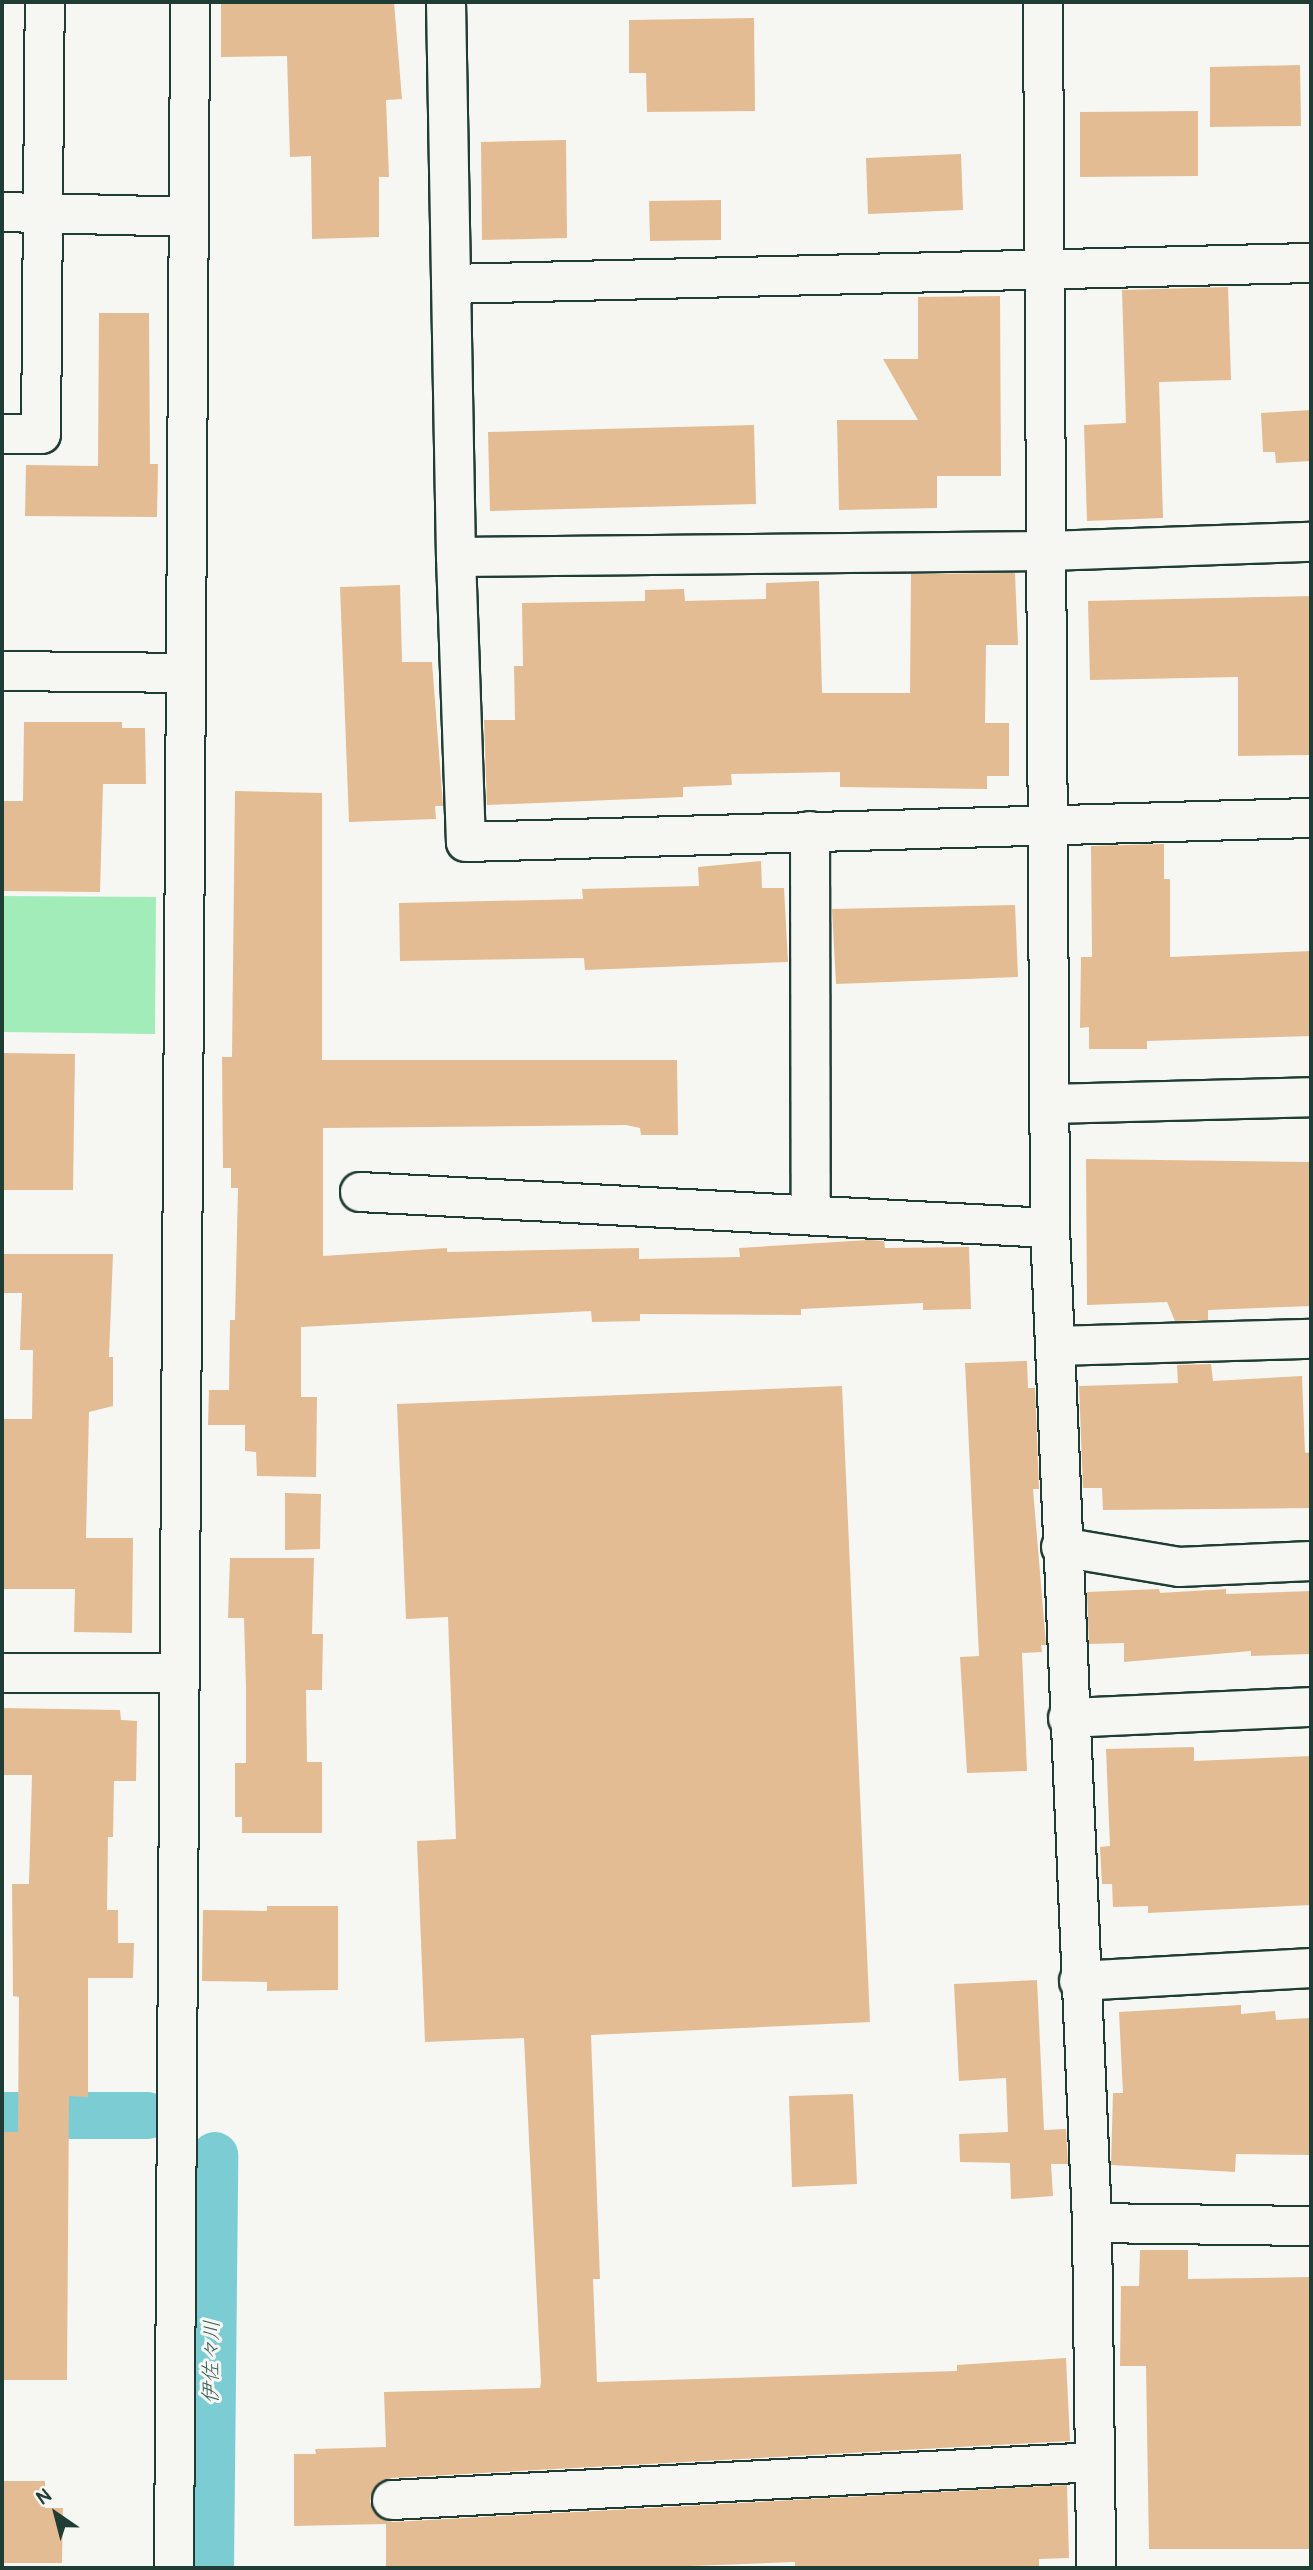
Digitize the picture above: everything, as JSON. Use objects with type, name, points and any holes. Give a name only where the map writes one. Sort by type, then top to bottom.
[{"type":"street","points":[[2,434],[41,434],[45,2]]},
{"type":"street","points":[[174,2568],[176,1672],[190,2]]},
{"type":"street","points":[[446,2],[456,557],[466,842],[1311,818]]},
{"type":"street","points":[[1043,2],[1051,826],[1050,1228],[1079,1981],[1092,2223],[1096,2568]]},
{"type":"street","points":[[2,212],[188,217]]},
{"type":"street","points":[[451,284],[1311,263]]},
{"type":"street","points":[[456,557],[1048,551],[1311,542]]},
{"type":"street","points":[[2,671],[184,673]]},
{"type":"street","points":[[810,831],[811,1214]]},
{"type":"street","points":[[1050,1104],[1311,1097]]},
{"type":"street","points":[[360,1192],[1050,1228]]},
{"type":"street","points":[[1056,1346],[1311,1339]]},
{"type":"street","points":[[1061,1547],[1179,1567],[1311,1561]]},
{"type":"street","points":[[2,1673],[176,1672]]},
{"type":"street","points":[[1068,1718],[1311,1707]]},
{"type":"street","points":[[1079,1981],[1311,1968]]},
{"type":"street","points":[[1092,2223],[1311,2225]]},
{"type":"street","points":[[392,2500],[1095,2462]]},
{"type":"green space","points":[[2,896],[156,897],[155,1034],[2,1032]]},
{"type":"building","points":[[221,2],[394,2],[402,99],[386,100],[389,177],[379,177],[379,237],[312,239],[311,156],[290,157],[287,56],[221,57]]},
{"type":"building","points":[[754,18],[755,111],[647,112],[646,73],[629,73],[629,20]]},
{"type":"building","points":[[1300,65],[1301,126],[1210,127],[1210,67]]},
{"type":"building","points":[[1198,111],[1198,176],[1080,177],[1080,112]]},
{"type":"building","points":[[566,140],[567,238],[482,240],[481,142]]},
{"type":"building","points":[[961,154],[963,210],[868,214],[866,158]]},
{"type":"building","points":[[721,200],[721,240],[650,241],[649,201]]},
{"type":"building","points":[[1228,287],[1231,380],[1159,382],[1163,518],[1087,521],[1084,425],[1126,423],[1122,290]]},
{"type":"building","points":[[1000,296],[1001,476],[937,476],[937,508],[839,510],[837,420],[918,420],[883,359],[918,359],[918,297]]},
{"type":"building","points":[[99,313],[149,313],[150,464],[158,464],[157,517],[25,516],[26,465],[98,466]]},
{"type":"building","points":[[1311,410],[1311,461],[1276,463],[1275,452],[1263,452],[1261,413]]},
{"type":"building","points":[[754,425],[756,504],[490,511],[488,432]]},
{"type":"building","points":[[1015,573],[1018,645],[986,645],[985,723],[1009,723],[1009,776],[987,776],[987,789],[840,787],[840,772],[731,774],[732,785],[683,787],[683,797],[487,805],[484,720],[515,720],[514,666],[523,666],[522,603],[645,601],[645,590],[684,589],[685,601],[766,599],[766,583],[819,581],[822,693],[910,693],[911,574]]},
{"type":"building","points":[[400,585],[402,662],[432,662],[443,806],[435,806],[436,819],[349,822],[340,587]]},
{"type":"building","points":[[1311,596],[1311,755],[1238,756],[1238,677],[1090,680],[1088,601]]},
{"type":"building","points":[[24,722],[122,722],[122,728],[145,728],[146,784],[103,784],[100,892],[2,891],[2,801],[23,801]]},
{"type":"building","points":[[235,791],[322,793],[322,1060],[677,1060],[678,1135],[641,1135],[640,1128],[626,1125],[323,1128],[323,1256],[447,1248],[447,1252],[639,1248],[639,1259],[740,1257],[739,1248],[869,1240],[884,1241],[885,1248],[969,1247],[971,1309],[923,1310],[923,1303],[801,1309],[801,1315],[640,1314],[640,1321],[592,1322],[591,1311],[301,1327],[301,1397],[317,1397],[316,1477],[257,1476],[256,1452],[245,1451],[245,1425],[208,1425],[209,1390],[229,1390],[230,1320],[235,1320],[238,1188],[231,1188],[231,1168],[223,1168],[222,1057],[232,1057]]},
{"type":"building","points":[[1164,844],[1164,879],[1170,879],[1170,957],[1311,951],[1311,1036],[1147,1041],[1147,1049],[1089,1049],[1089,1027],[1080,1028],[1081,957],[1092,957],[1091,846]]},
{"type":"building","points":[[761,861],[762,888],[784,888],[788,962],[585,970],[584,958],[400,961],[399,903],[583,899],[582,889],[699,886],[698,867]]},
{"type":"building","points":[[1015,905],[1018,977],[836,984],[832,909]]},
{"type":"building","points":[[2,1053],[75,1054],[73,1190],[2,1190]]},
{"type":"building","points":[[1086,1159],[1311,1162],[1311,1306],[1208,1310],[1208,1320],[1175,1321],[1167,1302],[1087,1305]]},
{"type":"building","points":[[2,1254],[113,1254],[109,1357],[113,1357],[113,1406],[89,1412],[86,1538],[133,1538],[132,1633],[74,1632],[75,1589],[2,1589],[2,1419],[32,1419],[33,1350],[20,1350],[22,1293],[2,1293]]},
{"type":"building","points":[[1027,1361],[1028,1388],[1035,1388],[1039,1489],[1033,1489],[1046,1645],[1041,1645],[1042,1652],[1022,1653],[1027,1771],[967,1773],[960,1657],[979,1656],[965,1363]]},
{"type":"building","points":[[1211,1364],[1213,1381],[1302,1376],[1305,1453],[1311,1452],[1311,1508],[1103,1510],[1102,1488],[1083,1488],[1079,1386],[1178,1383],[1177,1365]]},
{"type":"building","points":[[842,1386],[870,2022],[591,2035],[600,2279],[593,2279],[597,2382],[957,2371],[957,2365],[1066,2358],[1070,2441],[391,2478],[373,2490],[370,2502],[382,2519],[393,2522],[1067,2485],[1069,2558],[1039,2559],[1039,2568],[795,2568],[795,2562],[635,2568],[386,2568],[386,2524],[294,2526],[294,2454],[316,2454],[315,2449],[386,2447],[384,2392],[540,2388],[541,2382],[524,2038],[425,2042],[417,1841],[456,1839],[448,1617],[406,1619],[397,1404]]},
{"type":"building","points":[[285,1493],[321,1494],[320,1549],[285,1550]]},
{"type":"building","points":[[230,1558],[314,1558],[312,1634],[323,1634],[322,1690],[306,1690],[307,1762],[322,1762],[322,1833],[242,1833],[242,1817],[235,1817],[235,1763],[246,1763],[246,1689],[244,1618],[228,1618]]},
{"type":"building","points":[[1159,1589],[1160,1593],[1226,1589],[1226,1594],[1311,1591],[1311,1654],[1251,1656],[1251,1651],[1124,1662],[1124,1643],[1089,1644],[1087,1592]]},
{"type":"building","points":[[2,1708],[120,1710],[121,1720],[137,1721],[136,1781],[114,1781],[113,1837],[108,1837],[107,1910],[118,1910],[118,1943],[134,1943],[133,1978],[88,1978],[88,2097],[69,2096],[67,2380],[2,2380],[2,2132],[18,2132],[19,1997],[13,1996],[12,1884],[29,1884],[32,1775],[2,1775]]},
{"type":"building","points":[[1194,1747],[1194,1761],[1311,1756],[1311,1905],[1148,1913],[1148,1906],[1113,1907],[1112,1884],[1102,1884],[1100,1847],[1110,1846],[1106,1749]]},
{"type":"building","points":[[267,1906],[338,1906],[338,1990],[267,1991],[267,1982],[202,1981],[203,1910],[267,1911]]},
{"type":"building","points":[[1037,1980],[1044,2130],[1066,2129],[1068,2164],[1051,2164],[1053,2196],[1011,2199],[1010,2163],[960,2162],[959,2134],[1008,2132],[1006,2078],[959,2081],[954,1984]]},
{"type":"building","points":[[1241,2005],[1241,2014],[1275,2011],[1276,2020],[1309,2018],[1311,2155],[1236,2154],[1235,2172],[1111,2165],[1113,2093],[1123,2093],[1119,2012]]},
{"type":"building","points":[[853,2094],[857,2184],[792,2187],[789,2096]]},
{"type":"building","points":[[1140,2250],[1188,2250],[1188,2279],[1311,2277],[1311,2549],[1149,2549],[1146,2366],[1120,2366],[1121,2286],[1139,2286]]},
{"type":"building","points":[[2,2481],[45,2481],[45,2508],[63,2508],[62,2563],[2,2563]]},
{"type":"waterway","name":"伊佐々川","points":[[2,2115],[147,2115]]},
{"type":"waterway","name":"伊佐々川","points":[[210,2568],[214,2155]]}]
